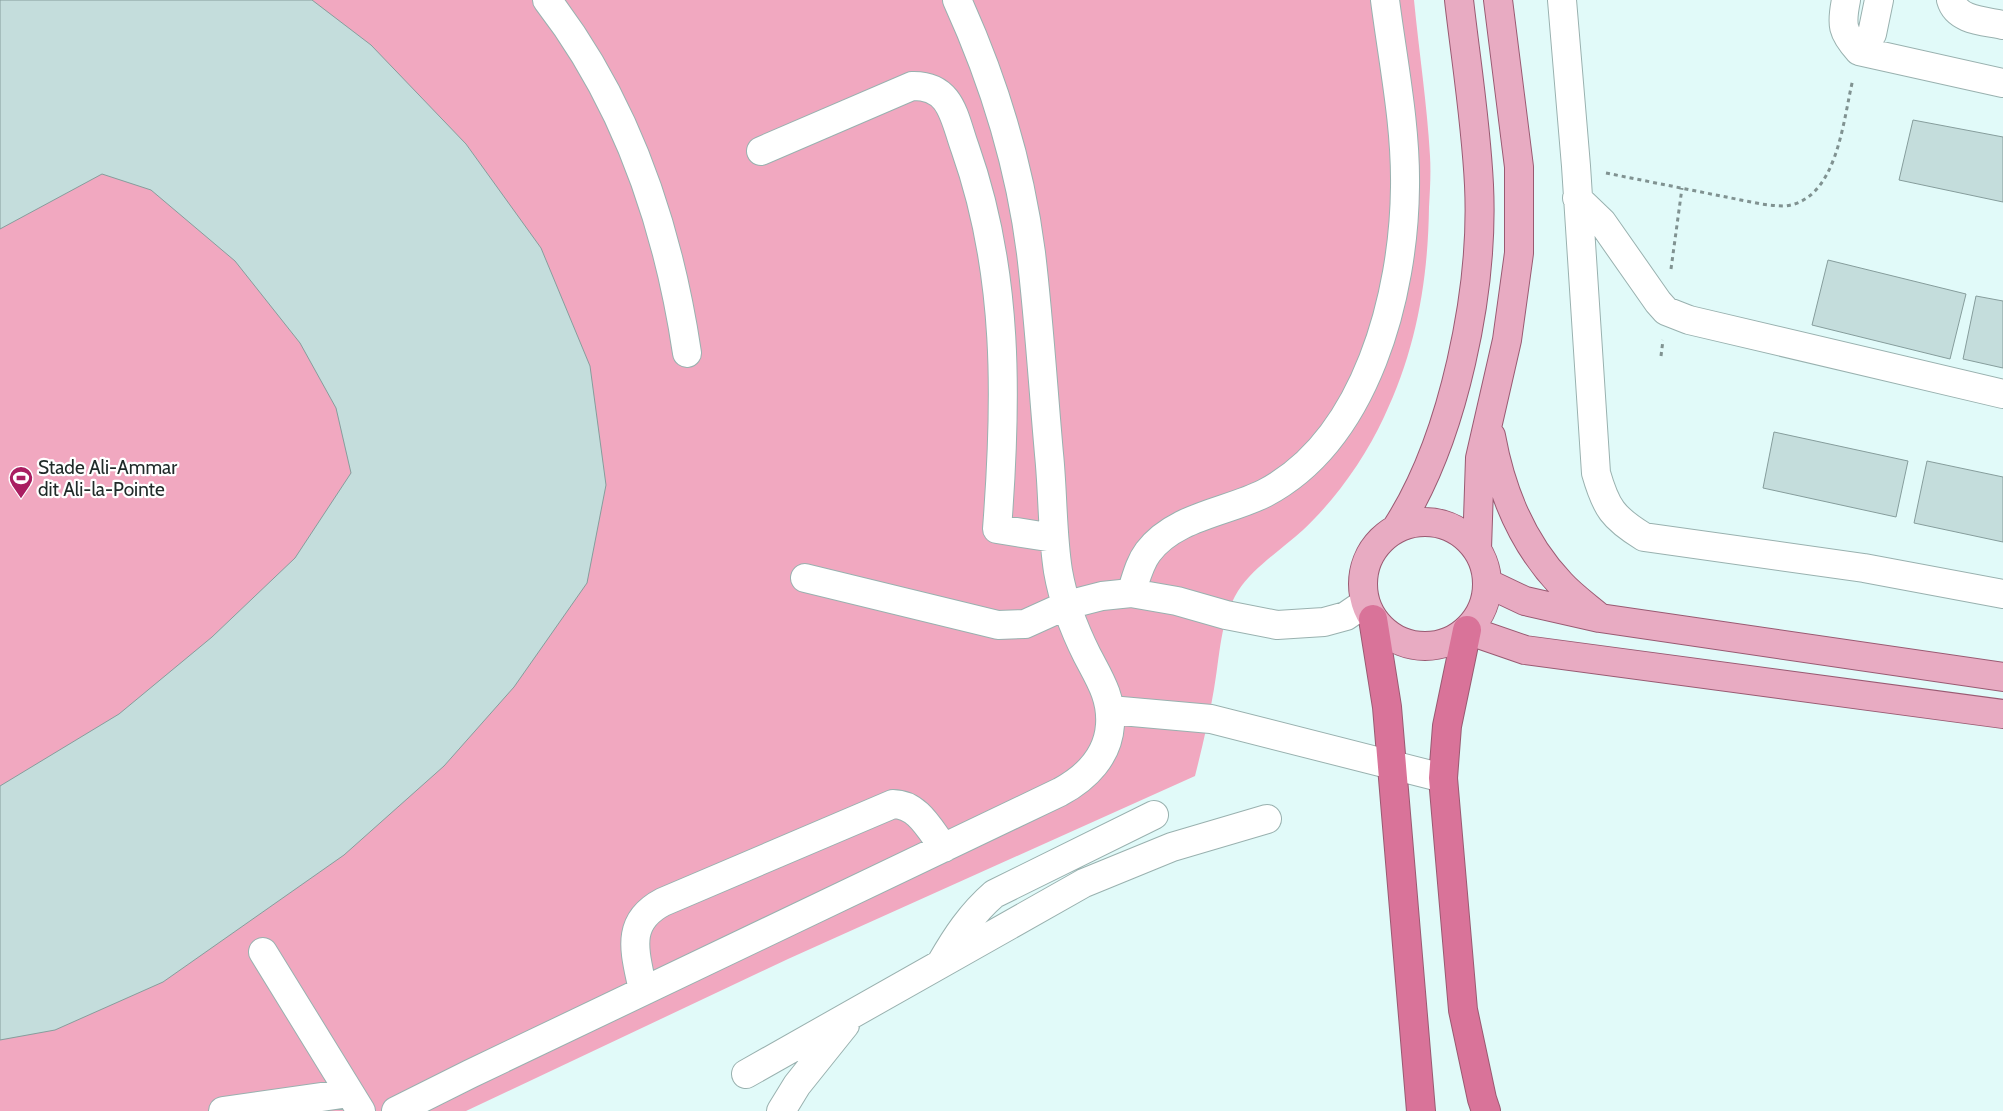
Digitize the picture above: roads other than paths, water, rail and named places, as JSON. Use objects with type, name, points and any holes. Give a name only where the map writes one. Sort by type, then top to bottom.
[{"type":"highway","points":[[1369,611],[1387,707],[1422,1103]]},
{"type":"highway","points":[[1467,630],[1447,726],[1442,778],[1474,1111]]},
{"type":"highway","points":[[1463,1010],[1486,1111]]},
{"type":"main road","points":[[1397,527],[1414,522],[1432,522],[1449,526],[1464,535],[1477,549],[1484,565],[1488,583],[1482,608],[1467,630],[1452,640],[1435,646],[1417,646],[1400,642],[1385,632],[1369,611],[1362,585],[1364,567],[1371,551],[1382,538],[1397,527],[1414,502],[1446,414],[1458,369],[1474,278],[1479,186],[1459,0]]},
{"type":"main road","points":[[1477,549],[1480,458],[1514,297],[1520,210],[1518,158],[1498,0]]},
{"type":"main road","points":[[1489,422],[1496,463],[1510,507],[1532,548],[1561,584],[1600,618]]},
{"type":"main road","points":[[1488,583],[1525,601],[1600,618],[2003,677]]},
{"type":"main road","points":[[1467,630],[1525,650],[2003,714]]},
{"type":"street","points":[[547,0],[590,64],[619,118],[644,174],[663,233],[678,292],[687,353]]},
{"type":"street","points":[[396,1111],[1076,784],[1089,773],[1103,750],[1110,726],[1107,693],[1087,655],[1067,605],[1059,572],[1054,538],[1054,505],[1031,252],[1020,195],[989,81],[957,0]]},
{"type":"street","points":[[1131,593],[1140,566],[1148,552],[1159,540],[1187,524],[1264,493],[1291,475],[1315,453],[1341,421],[1365,380],[1387,315],[1397,275],[1405,188],[1404,141],[1385,0]]},
{"type":"street","points":[[1562,0],[1576,166],[1596,473],[1604,500],[1621,522],[1644,538],[1864,568],[2003,594]]},
{"type":"street","points":[[1846,0],[1842,23],[1850,40],[1859,50],[2003,82]]},
{"type":"street","points":[[1859,50],[1872,34],[1879,0]]},
{"type":"street","points":[[1951,0],[1954,8],[1960,14],[2003,25]]},
{"type":"street","points":[[761,151],[912,86],[933,88],[948,102],[981,198],[996,274],[1001,318],[1003,376],[1001,476],[997,530],[1054,538]]},
{"type":"street","points":[[1577,198],[1602,222],[1649,292],[1666,311],[1689,320],[2003,394]]},
{"type":"street","points":[[805,578],[998,626],[1025,624],[1067,605],[1102,596],[1131,593],[1277,625],[1324,622],[1369,611]]},
{"type":"street","points":[[1110,710],[1211,720],[1442,778]]},
{"type":"street","points":[[643,991],[635,948],[635,934],[640,920],[650,909],[663,902],[893,804],[902,804],[912,808],[944,848]]},
{"type":"street","points":[[938,966],[963,926],[977,908],[994,894],[1154,815]]},
{"type":"street","points":[[746,1074],[852,1016],[1084,882],[1172,847],[1266,819]]},
{"type":"street","points":[[223,1111],[355,1102],[263,952]]},
{"type":"street","points":[[781,1111],[797,1085],[852,1016]]},
{"type":"place","name":"Stade Ali-Ammar dit Ali-la-Pointe","points":[[21,499]]}]
